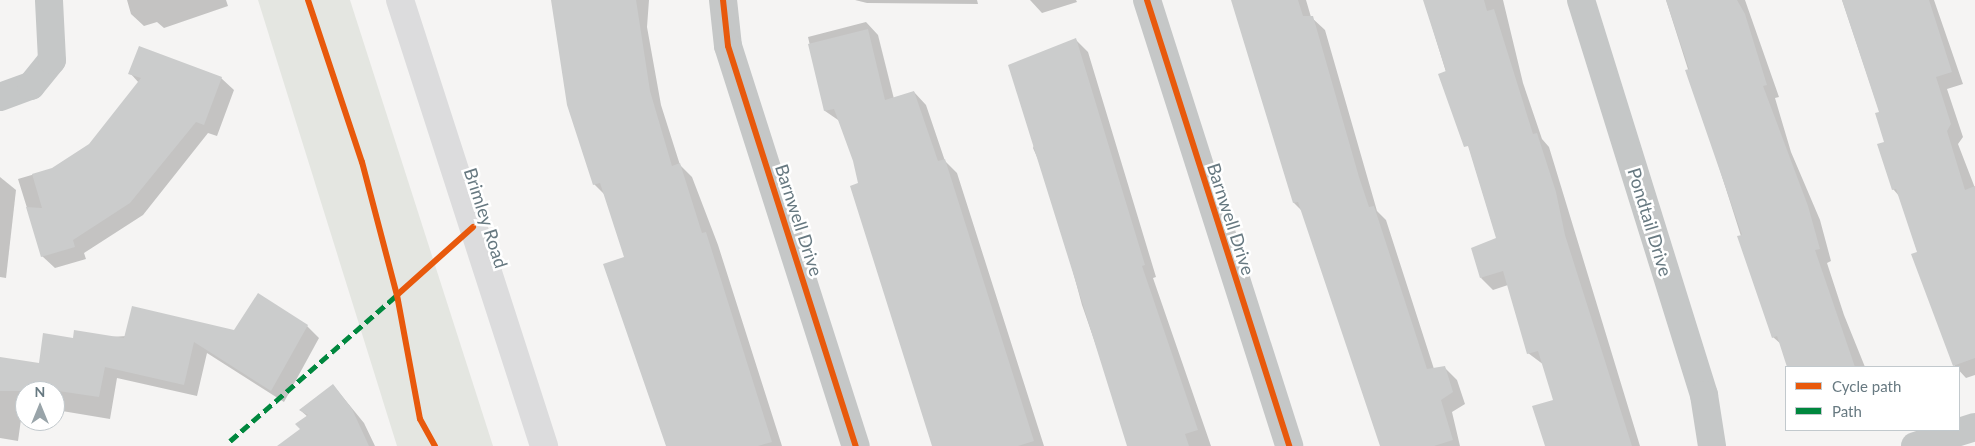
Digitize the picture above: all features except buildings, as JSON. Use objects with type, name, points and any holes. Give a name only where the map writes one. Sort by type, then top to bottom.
[{"type":"main road","name":"Brimley Road","points":[[400,0],[544,446]]},
{"type":"street","points":[[0,97],[31,86],[52,60],[49,0]]},
{"type":"street","name":"Barnwell Drive","points":[[723,0],[728,46],[856,446]]},
{"type":"street","name":"Barnwell Drive","points":[[1147,0],[1289,446]]},
{"type":"street","name":"Pondtail Drive","points":[[1581,0],[1704,395],[1712,446]]},
{"type":"street","points":[[1915,446],[1975,427]]},
{"type":"shaded area","points":[[258,0],[350,0],[493,446],[397,446]]},
{"type":"marked path","points":[[230,441],[397,295]]},
{"type":"cycle path","points":[[308,0],[362,162],[397,295],[420,419],[435,446]]},
{"type":"cycle path","points":[[723,0],[728,46],[856,446]]},
{"type":"cycle path","points":[[1147,0],[1289,446]]},
{"type":"cycle path","points":[[397,295],[473,227]]}]
